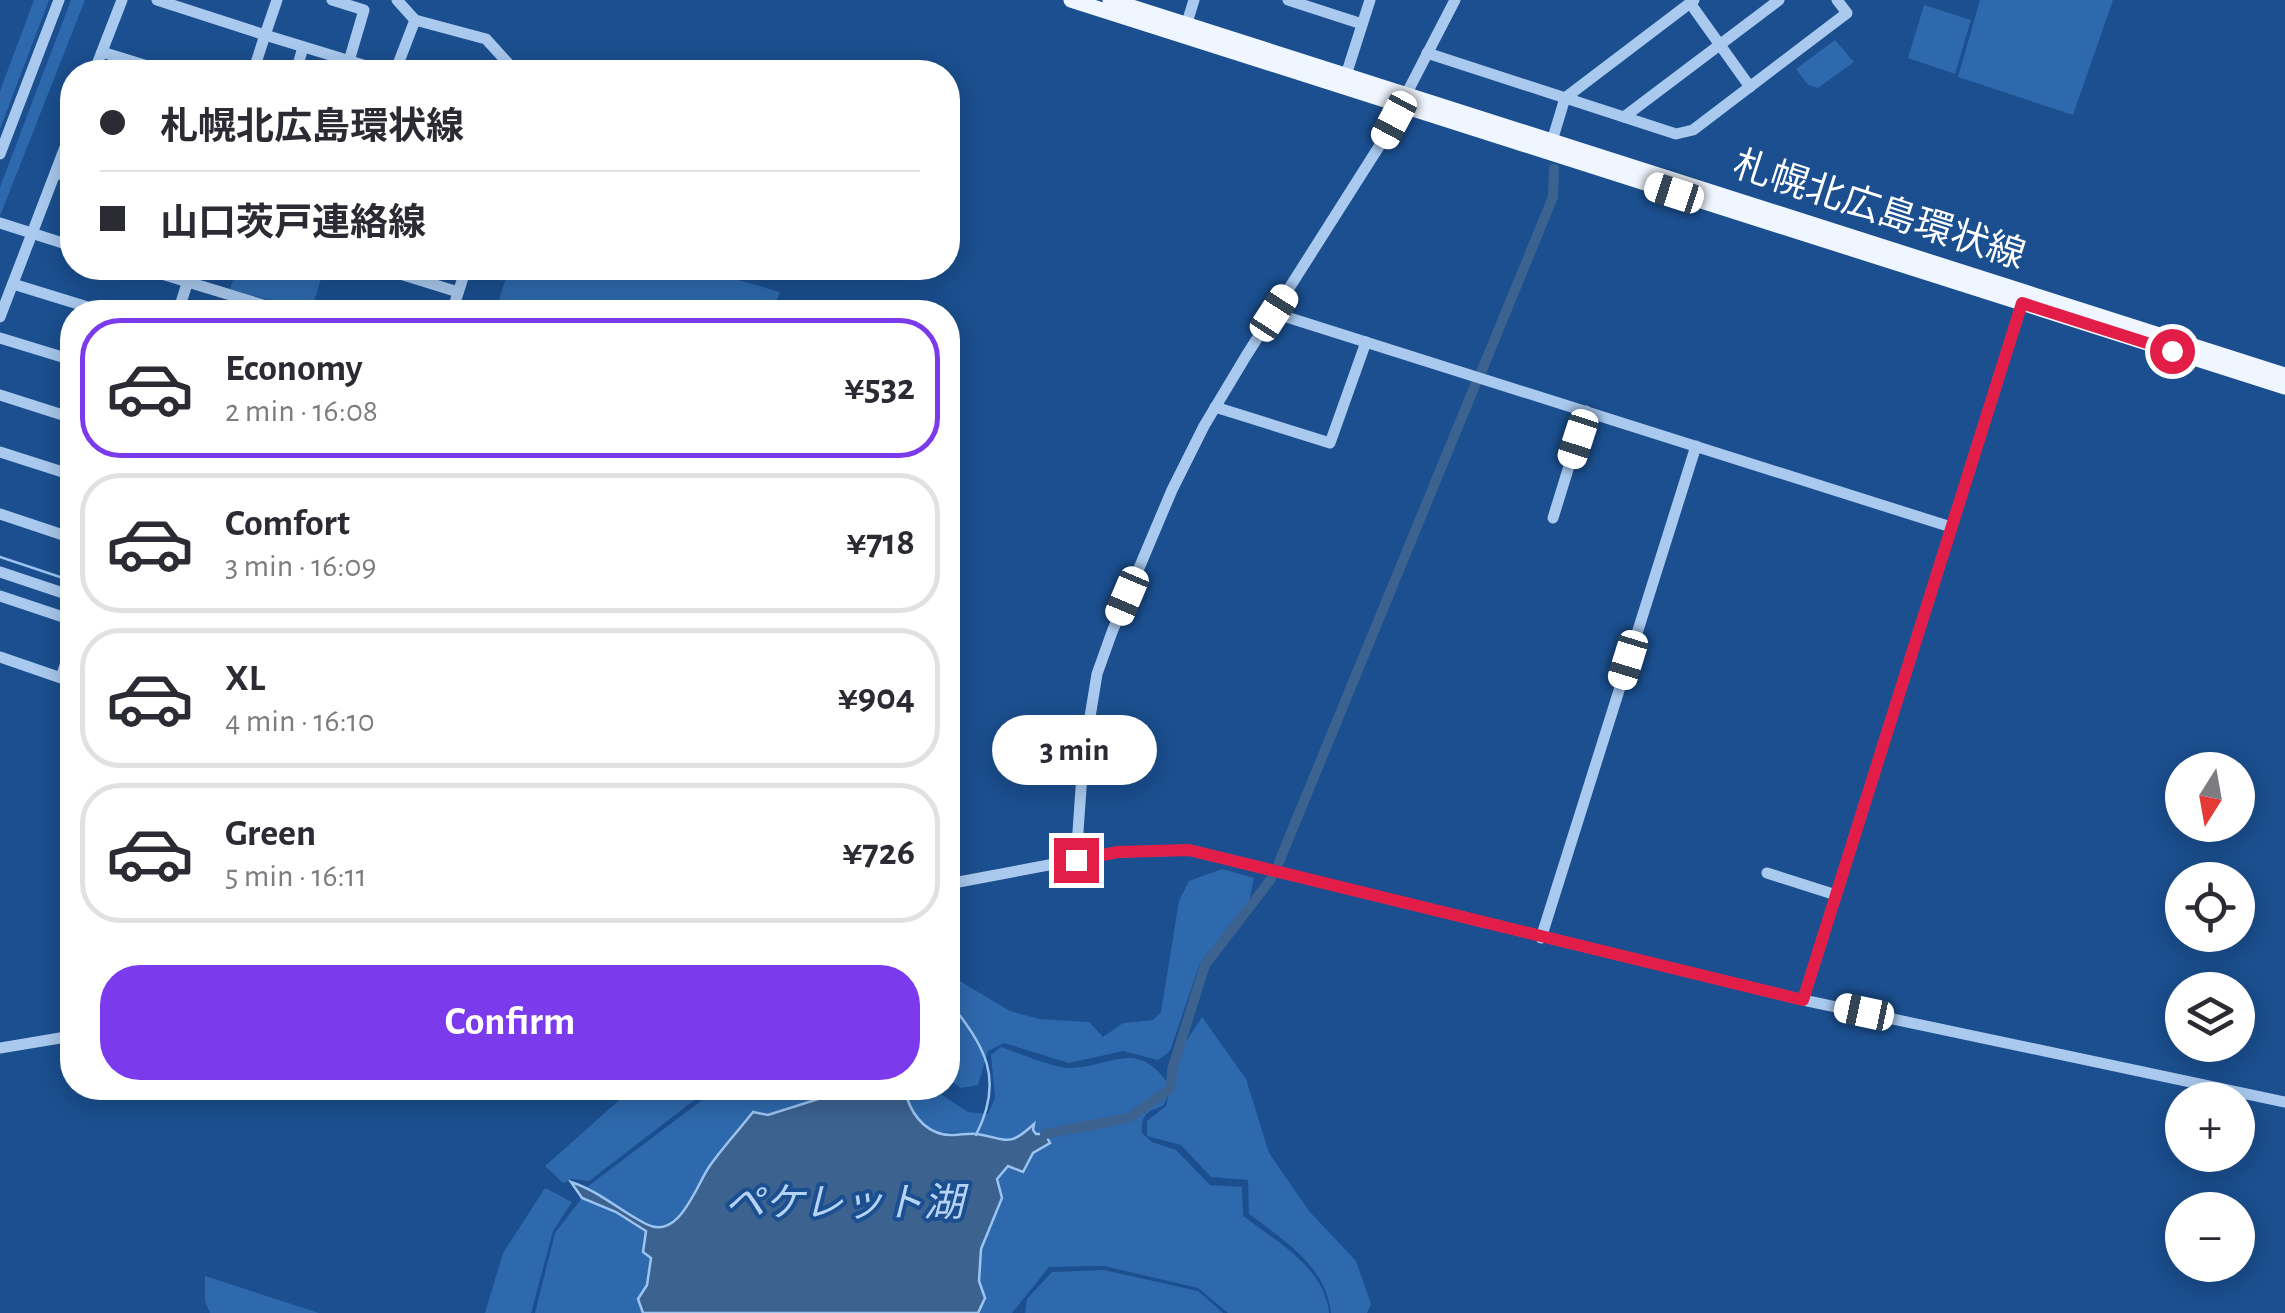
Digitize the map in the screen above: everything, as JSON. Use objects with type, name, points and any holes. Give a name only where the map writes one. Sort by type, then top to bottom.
[{"type":"main road","name":"札幌北広島環状線","points":[[1071,0],[1346,75],[1404,100],[1552,141],[2285,375]]},
{"type":"main road","name":"札幌北広島環状線","points":[[1118,1],[1184,30],[2285,387]]},
{"type":"street","points":[[0,154],[59,0]]},
{"type":"street","points":[[99,60],[122,0]]},
{"type":"street","points":[[157,0],[348,60],[364,10],[332,0]]},
{"type":"street","points":[[257,60],[277,0]]},
{"type":"street","points":[[397,0],[416,20],[486,39],[505,60]]},
{"type":"street","points":[[1184,30],[1194,0]]},
{"type":"street","points":[[1288,0],[1310,3],[1362,24]]},
{"type":"street","points":[[1346,75],[1370,0]]},
{"type":"street","points":[[1076,860],[1083,760],[1097,674],[1172,490],[1214,407],[1380,146],[1454,0]]},
{"type":"street","points":[[1624,117],[1779,0]]},
{"type":"street","points":[[1427,54],[1676,134],[1694,130],[1846,13],[1837,0]]},
{"type":"street","points":[[1552,141],[1565,98],[1692,2],[1750,87]]},
{"type":"street","points":[[400,60],[416,20]]},
{"type":"street","points":[[299,60],[303,46]]},
{"type":"street","points":[[102,52],[128,60]]},
{"type":"street","points":[[0,317],[60,162]]},
{"type":"street","points":[[56,173],[60,174]]},
{"type":"street","points":[[0,223],[60,242]]},
{"type":"street","points":[[181,280],[229,300]]},
{"type":"street","points":[[420,280],[458,292]]},
{"type":"street","points":[[456,300],[462,280]]},
{"type":"street","points":[[182,300],[188,282]]},
{"type":"street","points":[[13,284],[65,300]]},
{"type":"street","points":[[1803,1000],[2022,303]]},
{"type":"street","points":[[1274,313],[1951,527]]},
{"type":"street","points":[[0,338],[60,356]]},
{"type":"street","points":[[1214,407],[1330,443],[1366,342]]},
{"type":"street","points":[[0,395],[60,414]]},
{"type":"street","points":[[1553,518],[1586,412]]},
{"type":"street","points":[[1542,938],[1696,446]]},
{"type":"street","points":[[0,452],[60,471]]},
{"type":"street","points":[[0,514],[60,534]]},
{"type":"street","points":[[0,572],[60,592]]},
{"type":"street","points":[[0,596],[60,616]]},
{"type":"street","points":[[0,658],[60,678]]},
{"type":"street","points":[[960,882],[1118,852],[1189,850],[1803,1000],[2285,1102]]},
{"type":"street","points":[[1767,873],[1836,895]]},
{"type":"street","points":[[0,1048],[60,1038]]},
{"type":"shaded area","points":[[34,0],[49,0],[0,129],[0,91]]},
{"type":"shaded area","points":[[71,0],[85,0],[0,216],[0,187]]},
{"type":"shaded area","points":[[1980,0],[2113,0],[2073,115],[1958,77]]},
{"type":"shaded area","points":[[1924,5],[1971,20],[1955,74],[1908,58]]},
{"type":"shaded area","points":[[1835,40],[1854,62],[1818,88],[1808,85],[1796,69]]},
{"type":"shaded area","points":[[233,280],[320,280],[315,300],[269,300],[230,289]]},
{"type":"shaded area","points":[[505,280],[738,280],[780,292],[777,300],[499,300]]},
{"type":"shaded area","points":[[1222,869],[1254,878],[1249,901],[1200,963],[1170,1051],[1158,1060],[1123,1051],[1069,1063],[1004,1043],[988,1051],[978,1085],[960,1087],[960,981],[1010,1011],[1039,1019],[1089,1022],[1103,1037],[1123,1023],[1153,1020],[1161,1012],[1179,901],[1189,881]]},
{"type":"shaded area","points":[[1202,1017],[1246,1079],[1269,1153],[1309,1211],[1356,1261],[1371,1304],[1367,1313],[1331,1313],[1327,1296],[1321,1281],[1312,1268],[1289,1244],[1249,1214],[1248,1180],[1211,1177],[1181,1145],[1147,1136],[1147,1121],[1166,1106],[1169,1094],[1163,1106],[1146,1115],[1142,1133],[1152,1142],[1176,1150],[1210,1185],[1242,1187],[1243,1216],[1309,1269],[1326,1297],[1329,1313],[1228,1313],[1198,1288],[1104,1266],[1049,1267],[1012,1313],[978,1313],[985,1298],[979,1281],[981,1249],[1002,1198],[997,1179],[1008,1166],[1049,1144],[1033,1130],[1006,1140],[936,1132],[920,1123],[908,1100],[950,1100],[968,1112],[988,1114],[995,1098],[991,1055],[1001,1047],[1071,1068],[1136,1059],[1159,1072],[1171,1088],[1183,1046]]},
{"type":"shaded area","points":[[619,1100],[694,1100],[589,1181],[572,1179],[563,1183],[545,1166]]},
{"type":"shaded area","points":[[702,1100],[815,1100],[768,1115],[707,1170],[689,1207],[666,1225],[650,1227],[587,1187]]},
{"type":"shaded area","points":[[545,1188],[572,1202],[553,1231],[531,1313],[485,1313],[503,1253]]},
{"type":"shaded area","points":[[582,1198],[616,1212],[646,1231],[643,1252],[651,1258],[647,1285],[639,1299],[643,1313],[535,1313],[555,1233]]},
{"type":"shaded area","points":[[1104,1270],[1198,1291],[1223,1313],[1025,1313],[1027,1299],[1052,1272]]},
{"type":"shaded area","points":[[205,1276],[319,1313],[210,1313],[205,1301]]},
{"type":"water","name":"ペケレット湖","points":[[815,1100],[908,1100],[924,1125],[945,1135],[977,1134],[1007,1140],[1034,1124],[1036,1134],[1045,1134],[1050,1143],[1033,1153],[1023,1172],[1008,1166],[997,1179],[1002,1198],[981,1249],[979,1281],[985,1298],[978,1313],[643,1313],[638,1299],[647,1285],[651,1258],[643,1252],[646,1231],[616,1212],[582,1198],[571,1182],[646,1224],[668,1225],[685,1209],[709,1167],[753,1112],[768,1115]]},
{"type":"waterway","points":[[1480,375],[1553,197],[1554,169]]},
{"type":"waterway","points":[[1279,862],[1476,383]]},
{"type":"waterway","points":[[0,557],[60,577]]},
{"type":"waterway","points":[[1045,1134],[1129,1118],[1171,1088],[1172,1070],[1205,965],[1271,879]]},
{"type":"waterway","points":[[960,1016],[981,1048],[990,1080],[985,1115],[976,1135]]},
{"type":"route","points":[[1076,860],[1118,852],[1189,850],[1803,1000],[2022,303],[2172,351]]}]
